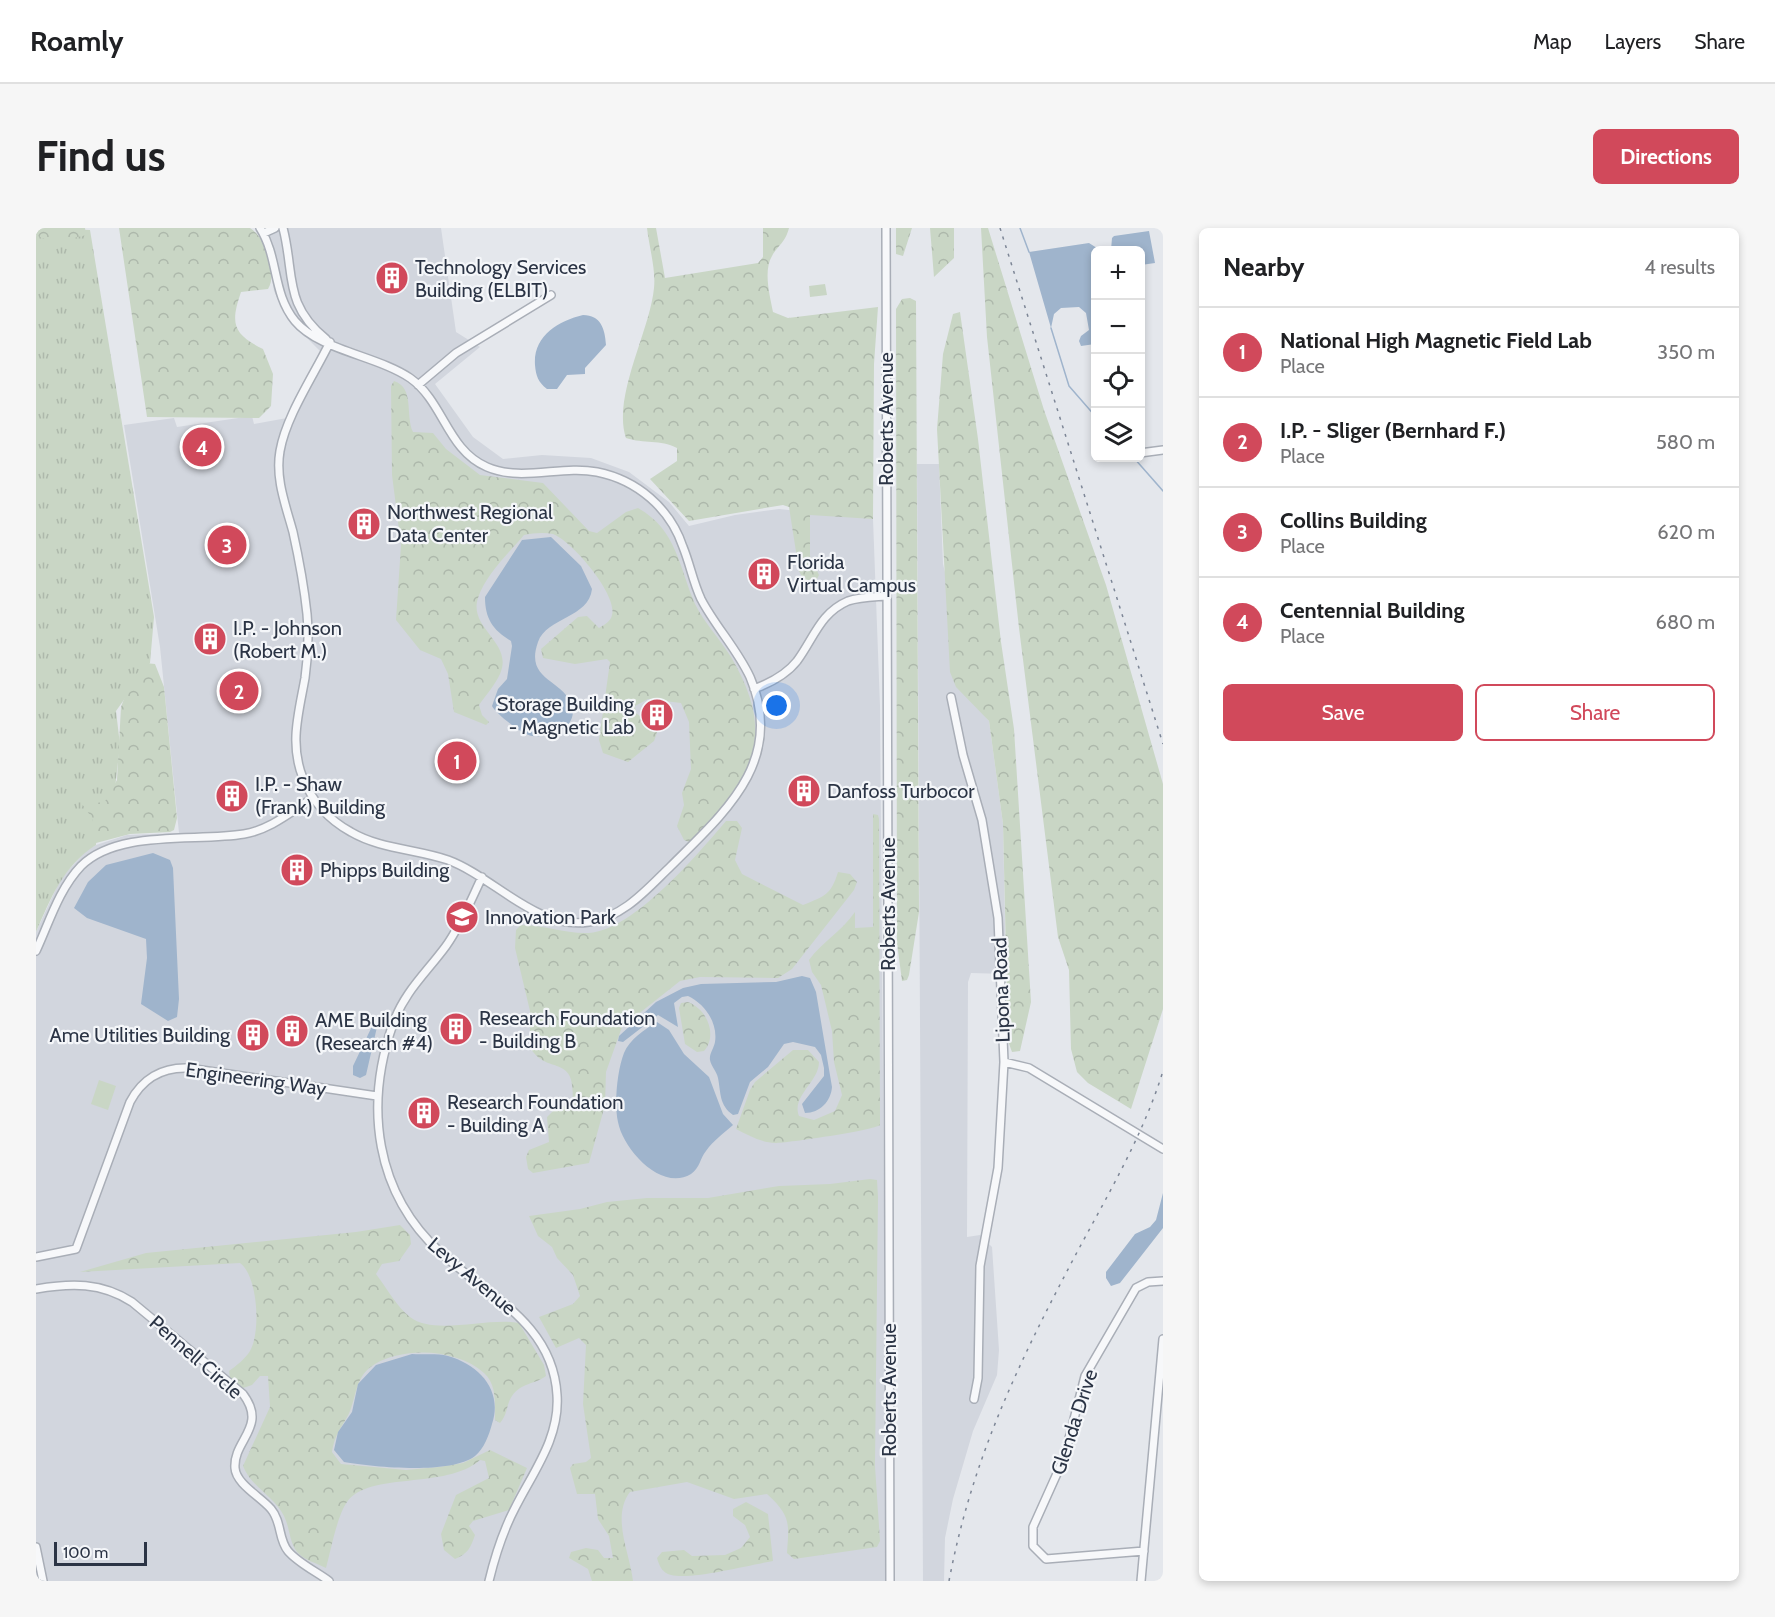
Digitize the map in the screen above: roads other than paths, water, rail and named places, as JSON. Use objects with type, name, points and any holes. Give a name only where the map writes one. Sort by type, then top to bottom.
[{"type":"street","points":[[275,228],[262,230],[272,255],[277,288],[286,309],[307,333],[330,342],[393,369],[418,385],[462,449],[488,467],[514,473],[600,473],[627,482],[653,499],[678,532],[699,595],[744,666],[754,689],[760,725],[757,753],[746,782],[723,814],[626,908],[611,916],[588,922],[559,920],[532,909],[482,877],[450,861],[379,843],[354,834],[326,814],[313,798],[299,765],[295,737],[307,660],[305,597],[281,488],[279,462],[285,433],[330,342]]},
{"type":"street","points":[[283,228],[288,272],[296,302],[308,320],[330,342]]},
{"type":"street","name":"Roberts Avenue","points":[[886,228],[890,1581]]},
{"type":"street","points":[[418,385],[456,353],[551,295]]},
{"type":"street","points":[[1145,452],[1163,450]]},
{"type":"street","points":[[754,689],[777,679],[792,667],[820,622],[833,610],[850,600],[886,596]]},
{"type":"street","name":"Lipona Road","points":[[951,697],[963,755],[981,820],[998,918],[1004,1062],[998,1168],[980,1266],[978,1378],[974,1399]]},
{"type":"street","points":[[36,951],[71,878],[97,854],[128,843],[245,834],[267,827],[313,798]]},
{"type":"street","name":"Levy Avenue","points":[[482,877],[455,932],[418,978],[399,1010],[387,1043],[377,1096],[380,1149],[389,1179],[404,1209],[423,1235],[441,1253],[530,1326],[545,1348],[554,1370],[557,1406],[553,1432],[507,1526],[489,1581]]},
{"type":"street","points":[[1004,1062],[1029,1068],[1163,1149]]},
{"type":"street","name":"Engineering Way","points":[[36,1257],[76,1249],[130,1102],[139,1087],[155,1074],[172,1069],[188,1068],[377,1096]]},
{"type":"street","name":"Glenda Drive","points":[[1144,1551],[1046,1560],[1033,1546],[1032,1532],[1064,1458],[1085,1376],[1136,1288],[1148,1282],[1163,1281]]},
{"type":"street","name":"Pennell Circle","points":[[36,1289],[87,1284],[115,1293],[132,1302],[238,1389],[247,1400],[252,1418],[249,1432],[235,1464],[237,1476],[275,1515],[288,1552],[330,1581]]},
{"type":"street","points":[[1142,1581],[1163,1339]]},
{"type":"street","points":[[36,1547],[43,1581]]},
{"type":"water","points":[[1149,231],[1155,263],[1145,264],[1145,246],[1111,246],[1114,236]]},
{"type":"water","points":[[1089,243],[1094,246],[1091,246],[1091,345],[1081,346],[1079,341],[1081,336],[1089,330],[1086,313],[1079,307],[1061,308],[1054,314],[1051,328],[1029,252]]},
{"type":"water","points":[[583,315],[598,320],[605,334],[606,345],[585,368],[585,374],[567,375],[557,389],[547,389],[536,372],[535,355],[538,346],[549,331],[556,326]]},
{"type":"water","points":[[551,537],[581,566],[592,589],[584,606],[550,627],[543,634],[538,642],[535,655],[536,665],[540,672],[568,697],[572,706],[571,720],[567,726],[554,733],[532,736],[510,724],[492,706],[498,689],[507,679],[512,646],[511,641],[499,633],[488,618],[485,597],[522,540]]},
{"type":"water","points":[[153,853],[170,860],[173,868],[179,999],[177,1017],[168,1021],[141,1004],[147,958],[146,939],[87,918],[74,908],[88,882],[106,865]]},
{"type":"water","points":[[802,976],[810,978],[816,992],[832,1087],[827,1101],[815,1111],[805,1113],[802,1104],[824,1076],[821,1055],[815,1047],[793,1042],[784,1044],[768,1067],[750,1082],[738,1114],[733,1115],[728,1111],[723,1103],[717,1076],[710,1060],[715,1042],[712,1021],[705,1009],[688,996],[674,1003],[678,1027],[658,1015],[623,1042],[618,1041],[619,1036],[656,1002],[683,988],[701,984],[776,982]]},
{"type":"water","points":[[376,1018],[377,1027],[366,1075],[360,1078],[353,1075],[353,1066]]},
{"type":"water","points":[[657,1022],[669,1030],[684,1054],[709,1077],[723,1114],[733,1125],[709,1147],[694,1172],[679,1178],[656,1173],[635,1155],[621,1133],[617,1115],[618,1078],[626,1048],[633,1039]]},
{"type":"water","points":[[1163,1193],[1163,1228],[1120,1283],[1111,1286],[1106,1278],[1106,1272],[1135,1234],[1150,1227],[1156,1220]]},
{"type":"water","points":[[412,1354],[444,1355],[460,1360],[479,1373],[486,1381],[491,1390],[495,1412],[484,1446],[475,1456],[448,1466],[411,1468],[344,1462],[334,1450],[338,1432],[352,1412],[358,1384],[376,1365]]},
{"type":"waterway","points":[[1020,228],[1029,252]]},
{"type":"waterway","points":[[1051,328],[1069,386],[1091,411]]},
{"type":"waterway","points":[[1138,462],[1163,491]]},
{"type":"railway","points":[[1000,228],[1163,744]]},
{"type":"railway","points":[[949,1581],[970,1494],[999,1413],[1054,1296],[1135,1142],[1163,1071]]},
{"type":"place","name":"Technology Services Building (ELBIT)","points":[[392,278]]},
{"type":"place","name":"Centennial Building","points":[[202,447]]},
{"type":"place","name":"Northwest Regional Data Center","points":[[364,524]]},
{"type":"place","name":"Collins Building","points":[[227,545]]},
{"type":"place","name":"Florida Virtual Campus","points":[[764,574]]},
{"type":"place","name":"I.P. - Johnson (Robert M.)","points":[[210,639]]},
{"type":"place","name":"I.P. - Sliger (Bernhard F.)","points":[[239,691]]},
{"type":"place","name":"Storage Building - Magnetic Lab","points":[[657,715]]},
{"type":"place","name":"National High Magnetic Field Lab","points":[[457,761]]},
{"type":"place","name":"Danfoss Turbocor","points":[[804,791]]},
{"type":"place","name":"I.P. - Shaw (Frank) Building","points":[[232,796]]},
{"type":"place","name":"Phipps Building","points":[[297,870]]},
{"type":"place","name":"Innovation Park","points":[[462,917]]},
{"type":"place","name":"Research Foundation - Building B","points":[[456,1029]]},
{"type":"place","name":"AME Building (Research #4)","points":[[292,1031]]},
{"type":"place","name":"Ame Utilities Building","points":[[253,1035]]},
{"type":"place","name":"Research Foundation - Building A","points":[[424,1113]]}]
